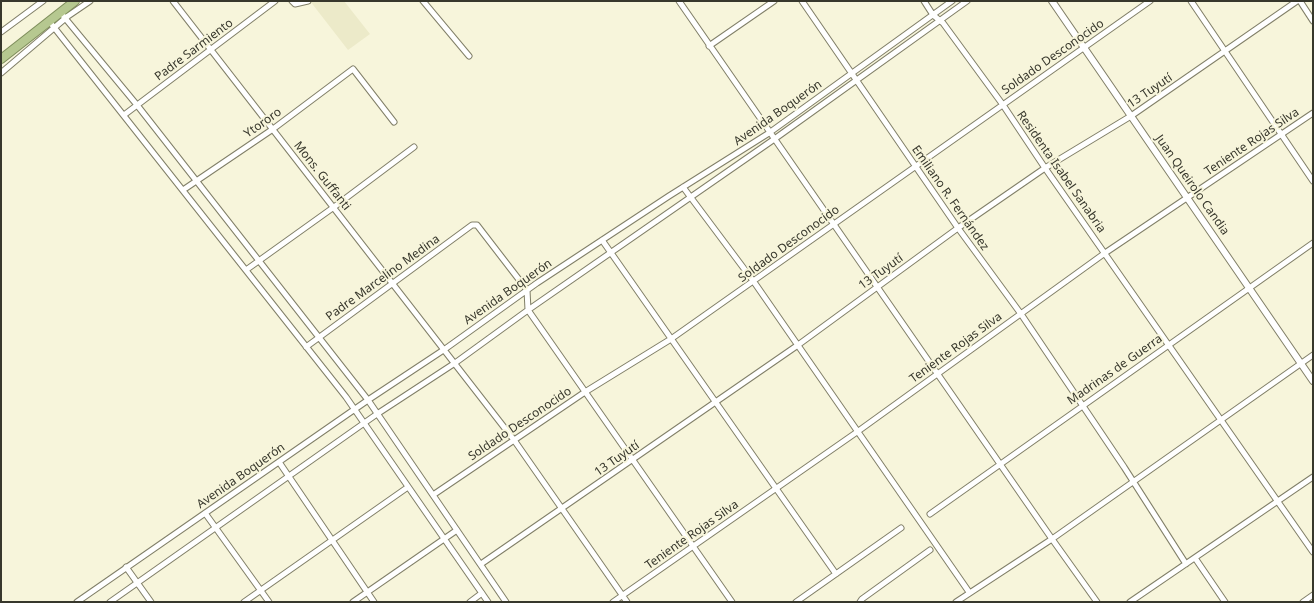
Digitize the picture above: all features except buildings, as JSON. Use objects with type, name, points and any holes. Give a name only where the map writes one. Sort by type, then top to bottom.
[{"type":"highway","points":[[1,59],[52,24],[63,15],[75,1]]},
{"type":"street","points":[[1,32],[43,1]]},
{"type":"street","points":[[90,1],[63,15],[137,105],[368,400],[506,602]]},
{"type":"street","name":"Mons. Guffanti","points":[[173,1],[514,440],[627,602]]},
{"type":"street","name":"Padre Sarmiento","points":[[124,115],[275,1]]},
{"type":"street","points":[[292,1],[295,4],[308,1]]},
{"type":"street","points":[[422,1],[469,56]]},
{"type":"street","points":[[679,1],[773,140],[834,224],[1097,602]]},
{"type":"street","points":[[709,46],[774,1]]},
{"type":"street","name":"Emiliano R. Fernández","points":[[802,1],[958,228],[1021,314],[1133,480],[1186,564]]},
{"type":"street","points":[[924,1],[933,15]]},
{"type":"street","name":"Avenida Boquerón","points":[[77,602],[368,400],[445,350],[527,290],[683,187],[769,133],[952,1]]},
{"type":"street","name":"Avenida Boquerón","points":[[110,602],[364,423],[455,363],[528,310],[773,140],[966,1]]},
{"type":"street","name":"Juan Queirolo Candia","points":[[1052,1],[1313,381]]},
{"type":"street","name":"Soldado Desconocido","points":[[433,495],[585,392],[671,339],[754,282],[915,166],[1150,1]]},
{"type":"street","points":[[1191,1],[1224,52],[1313,181]]},
{"type":"street","points":[[1298,1],[1313,21]]},
{"type":"street","name":"13 Tuyutí","points":[[481,564],[798,345],[958,228],[1045,168],[1131,116],[1298,1]]},
{"type":"street","name":"Residenta Isabel Sanabria","points":[[933,15],[940,20],[1003,104],[1045,168],[1170,344],[1277,502],[1313,552]]},
{"type":"street","points":[[1,73],[52,24],[355,409],[488,602]]},
{"type":"street","name":"Ytororo","points":[[183,190],[273,129],[353,69],[394,122]]},
{"type":"street","name":"Teniente Rojas Silva","points":[[613,602],[776,490],[1105,253],[1186,197],[1313,114]]},
{"type":"street","points":[[246,270],[414,147]]},
{"type":"street","points":[[683,187],[754,282],[969,592]]},
{"type":"street","name":"Padre Marcelino Medina","points":[[306,346],[318,336],[394,284],[472,225],[477,225],[527,290]]},
{"type":"street","points":[[602,240],[836,574]]},
{"type":"street","name":"Madrinas de Guerra","points":[[930,514],[1313,243]]},
{"type":"street","points":[[527,290],[528,310],[732,602]]},
{"type":"street","points":[[956,602],[969,592],[1052,539],[1133,480],[1313,355]]},
{"type":"street","points":[[279,462],[374,602]]},
{"type":"street","points":[[1130,602],[1313,477]]},
{"type":"street","points":[[244,602],[331,539],[408,487]]},
{"type":"street","points":[[205,513],[269,602]]},
{"type":"street","points":[[796,602],[901,528]]},
{"type":"street","points":[[353,602],[457,530]]},
{"type":"street","points":[[860,602],[862,599],[930,550]]},
{"type":"street","points":[[1195,558],[1225,602]]},
{"type":"street","points":[[126,568],[151,602]]},
{"type":"street","points":[[470,602],[482,594]]},
{"type":"street","points":[[1303,602],[1313,595]]},
{"type":"shaded area","points":[[310,1],[344,1],[370,34],[348,50]]}]
